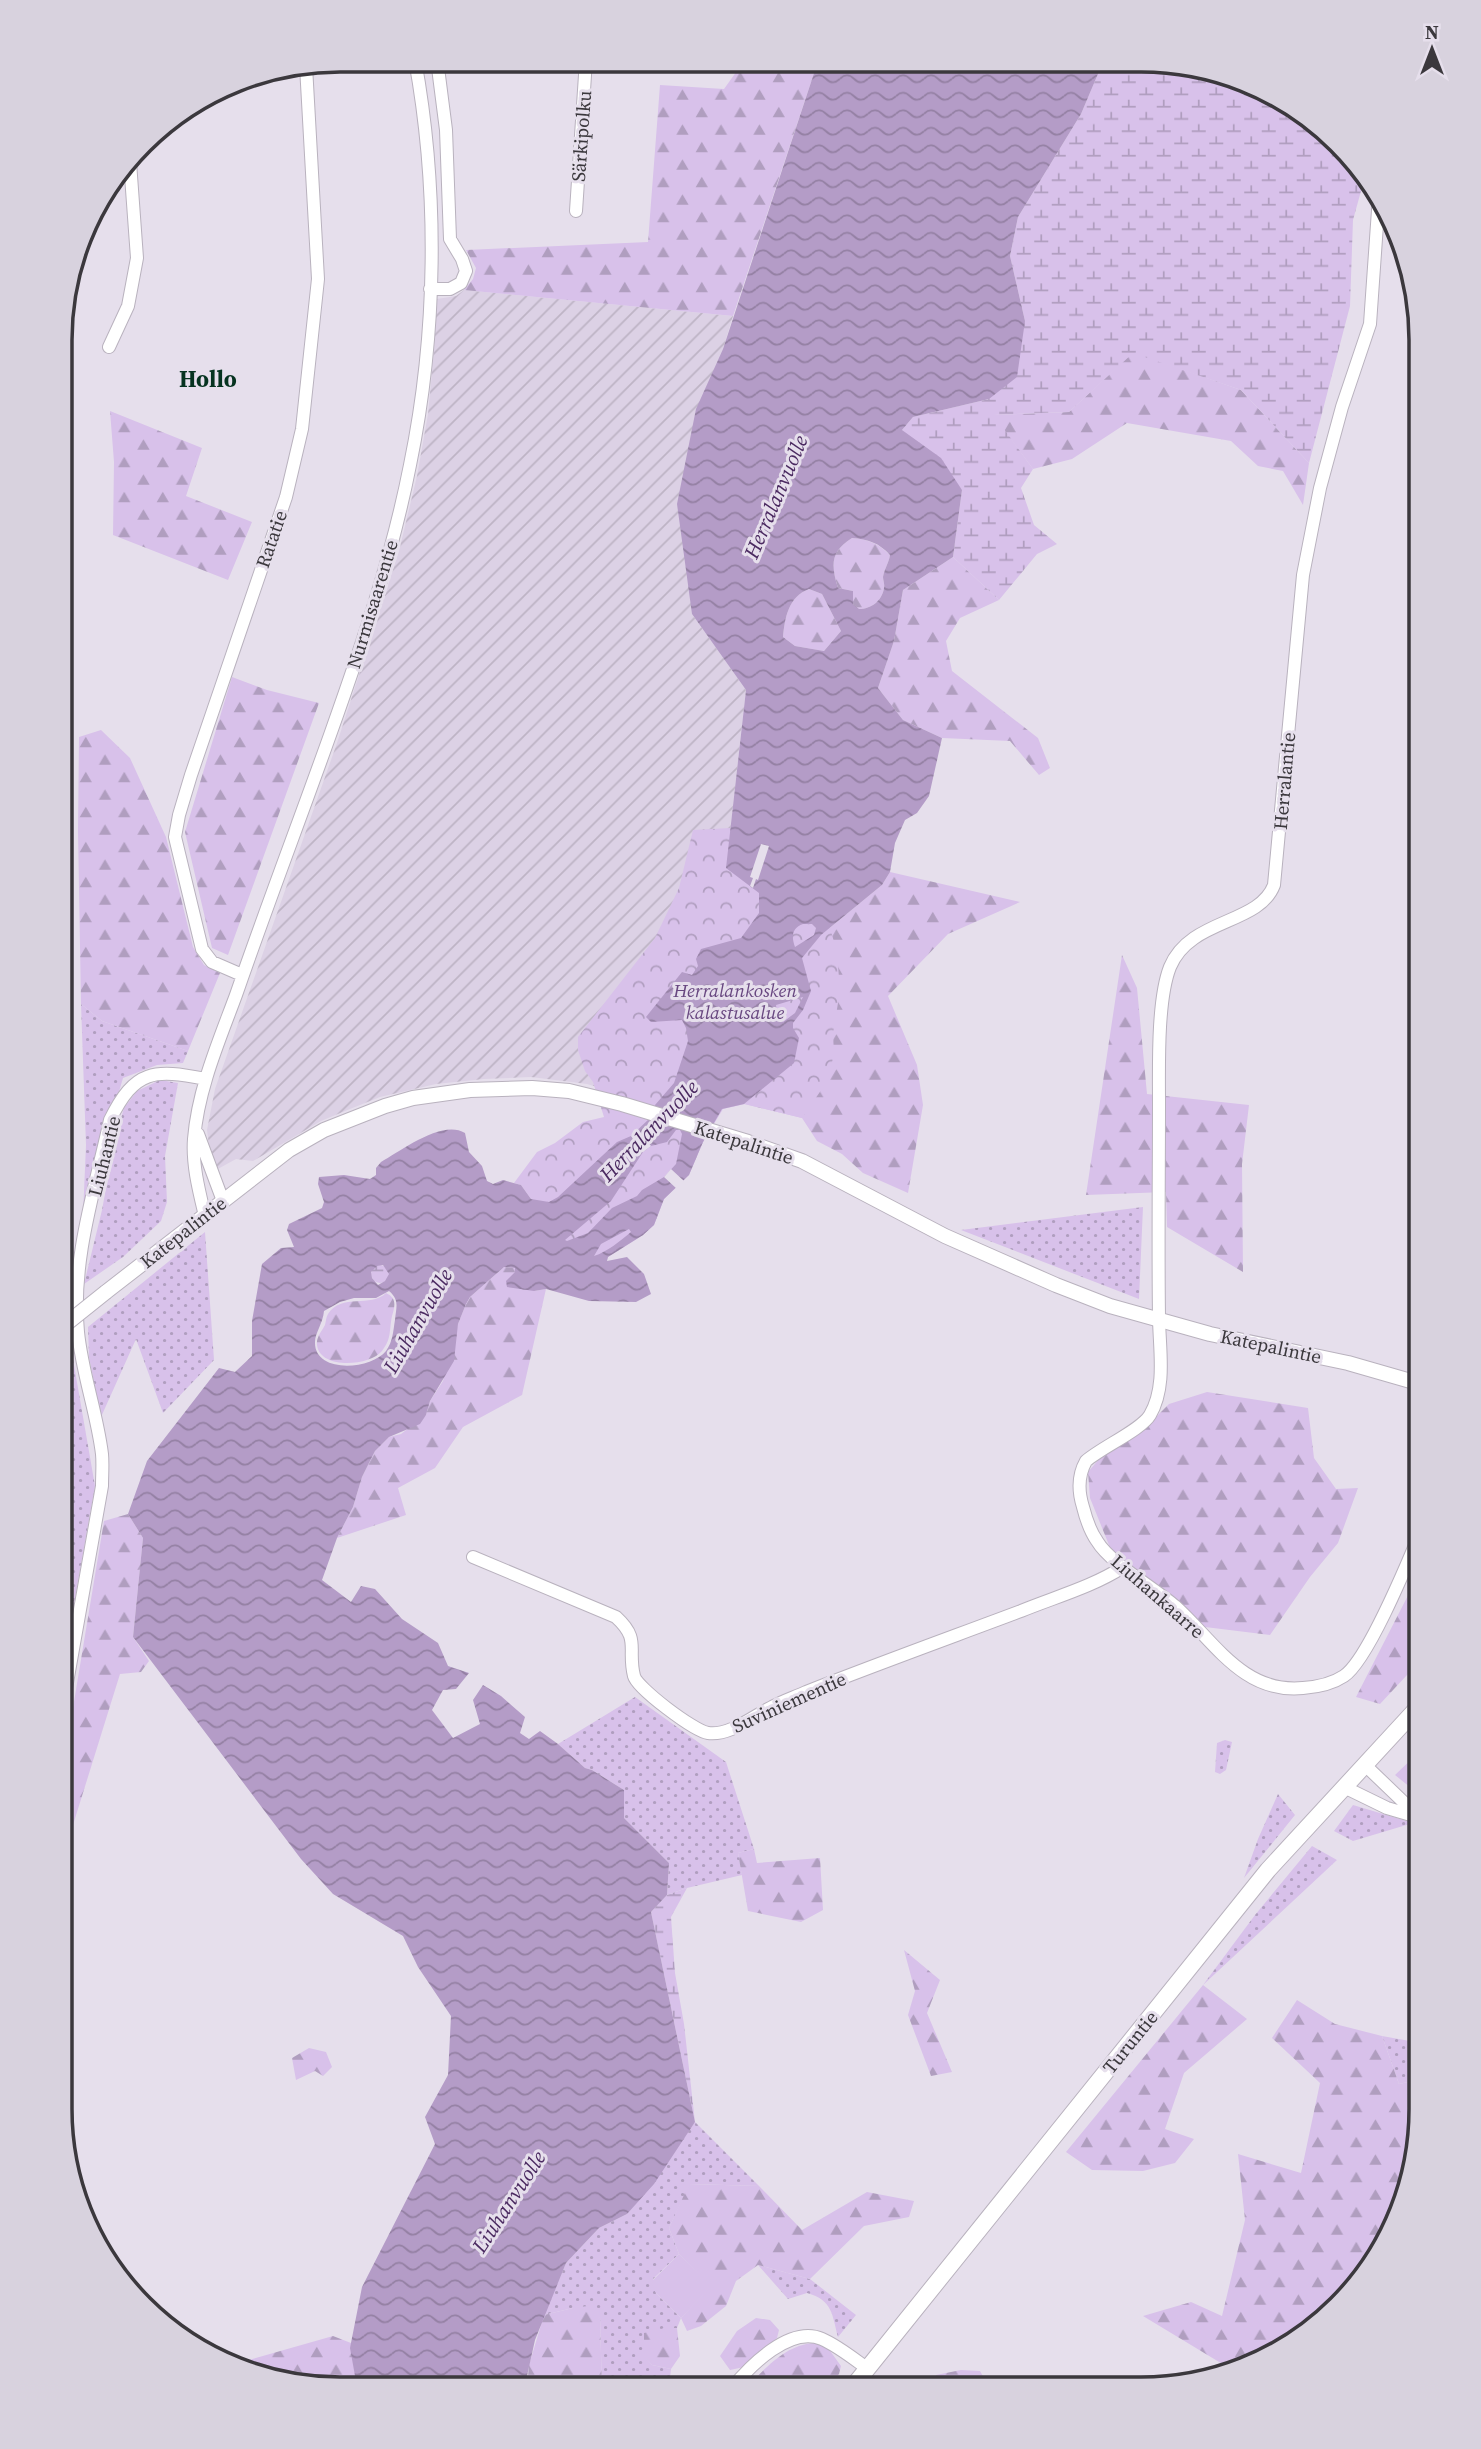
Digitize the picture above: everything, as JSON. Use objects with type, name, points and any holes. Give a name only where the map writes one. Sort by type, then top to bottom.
[{"type":"main road","name":"Turuntie","points":[[861,2377],[1268,1870],[1409,1718]]},
{"type":"street","name":"Nurmisaarentie","points":[[205,1216],[198,1189],[194,1143],[206,1079],[330,733],[392,541],[410,466],[421,404],[430,289],[427,155],[417,72]]},
{"type":"street","points":[[430,289],[450,289],[461,282],[466,271],[450,239],[446,130],[439,72]]},
{"type":"street","name":"Särkipolku","points":[[576,211],[585,72]]},
{"type":"street","name":"Ratatie","points":[[242,975],[212,962],[202,949],[175,837],[191,775],[286,496],[302,429],[318,279],[306,74]]},
{"type":"street","points":[[108,347],[128,306],[137,258],[131,172]]},
{"type":"street","name":"Herralantie","points":[[1158,1320],[1160,1048],[1164,995],[1170,967],[1180,950],[1196,936],[1261,904],[1271,893],[1274,884],[1303,575],[1320,488],[1370,324],[1378,214]]},
{"type":"street","name":"Liuhantie","points":[[72,1655],[102,1486],[102,1454],[82,1364],[77,1288],[80,1258],[110,1120],[120,1099],[140,1079],[155,1074],[172,1073],[206,1079]]},
{"type":"street","name":"Katepalintie","points":[[72,1319],[289,1150],[324,1130],[413,1098],[480,1089],[532,1088],[569,1091],[622,1104],[802,1161],[945,1236],[1110,1306],[1210,1334],[1348,1363],[1409,1381]]},
{"type":"street","points":[[195,1127],[223,1201]]},
{"type":"street","name":"Liuhankaarre","points":[[1158,1320],[1160,1370],[1158,1394],[1152,1412],[1143,1424],[1096,1452],[1080,1470],[1081,1499],[1087,1521],[1098,1544],[1123,1567],[1170,1601],[1246,1676],[1290,1690],[1317,1687],[1342,1677],[1355,1666],[1374,1633],[1409,1557]]},
{"type":"street","name":"Suviniementie","points":[[473,1557],[616,1617],[628,1628],[634,1676],[638,1685],[681,1719],[709,1733],[726,1731],[772,1706],[1093,1583],[1123,1567]]},
{"type":"street","points":[[1366,1766],[1409,1807]]},
{"type":"street","points":[[1346,1788],[1387,1808],[1409,1814]]},
{"type":"street","points":[[744,2377],[776,2346],[805,2336],[824,2340],[868,2369]]},
{"type":"shaded area","points":[[464,290],[733,316],[723,349],[692,614],[746,690],[726,868],[655,1105],[587,1084],[531,1077],[436,1084],[380,1097],[321,1121],[253,1161],[236,1159],[216,1170],[207,1130],[215,1089],[337,743],[399,551],[428,414],[437,299],[456,296]]},
{"type":"green space","points":[[736,72],[814,72],[733,316],[464,290],[473,279],[476,268],[466,250],[648,242],[660,85],[724,89]]},
{"type":"green space","points":[[1099,72],[1159,72],[1211,81],[1244,92],[1305,127],[1331,150],[1362,188],[1353,220],[1350,306],[1309,463],[1241,390],[1133,353],[1069,412],[994,415],[1033,469],[1021,488],[1034,525],[1057,544],[1037,554],[999,600],[953,557],[962,490],[902,430],[913,417],[989,399],[1025,321],[1010,256],[1018,217],[1081,114]]},
{"type":"green space","points":[[1133,352],[1241,390],[1309,463],[1303,505],[1283,471],[1258,466],[1231,441],[1127,423],[1072,459],[1033,469],[993,415],[1069,412]]},
{"type":"green space","points":[[110,411],[202,448],[186,496],[252,522],[228,580],[113,535],[114,462]]},
{"type":"green space","points":[[852,538],[873,543],[890,555],[883,577],[881,597],[872,606],[863,609],[853,604],[853,591],[838,588],[834,572],[836,554]]},
{"type":"green space","points":[[953,557],[999,600],[960,618],[946,641],[952,671],[1038,738],[1050,768],[1039,775],[1010,741],[942,738],[903,720],[878,688],[894,641],[903,590]]},
{"type":"green space","points":[[809,589],[822,594],[841,631],[824,651],[795,646],[783,637],[792,603]]},
{"type":"green space","points":[[232,677],[267,690],[319,703],[228,955],[212,948],[185,832]]},
{"type":"green space","points":[[101,730],[130,758],[166,837],[193,947],[204,965],[220,973],[188,1051],[102,1021],[81,1004],[79,737]]},
{"type":"green space","name":"Herralankosken kalastusalue","points":[[730,828],[830,928],[837,952],[840,991],[833,1033],[834,1055],[826,1083],[802,1118],[745,1104],[723,1109],[703,1142],[689,1175],[664,1199],[654,1225],[606,1261],[552,1245],[531,1199],[521,1185],[514,1183],[537,1152],[555,1143],[583,1122],[604,1117],[593,1082],[585,1071],[578,1050],[578,1037],[655,938],[679,888],[693,830]]},
{"type":"green space","points":[[890,872],[1020,902],[948,934],[888,996],[917,1065],[923,1105],[908,1193],[863,1173],[842,1154],[817,1141],[802,1118],[744,1104],[821,935],[882,885]]},
{"type":"green space","points":[[1122,955],[1137,988],[1147,1094],[1249,1105],[1242,1164],[1243,1272],[1167,1227],[1166,1192],[1086,1195]]},
{"type":"green space","points":[[81,1004],[102,1021],[188,1051],[183,1063],[157,1065],[123,1078],[83,1215],[86,1145]]},
{"type":"green space","points":[[160,1080],[178,1083],[165,1156],[167,1202],[161,1221],[123,1257],[84,1284],[124,1108],[137,1091]]},
{"type":"green space","points":[[1143,1207],[1139,1299],[961,1230]]},
{"type":"green space","points":[[205,1232],[214,1360],[163,1413],[136,1339],[101,1417],[89,1357],[88,1327]]},
{"type":"green space","points":[[380,1265],[386,1268],[389,1274],[386,1280],[380,1283],[374,1280],[371,1274],[374,1268]]},
{"type":"green space","points":[[504,1267],[515,1268],[515,1272],[534,1291],[546,1289],[522,1395],[463,1427],[435,1468],[398,1488],[406,1515],[337,1538],[353,1507],[362,1477],[375,1451],[389,1437],[401,1434],[426,1415],[430,1401],[443,1381],[466,1304],[470,1297]]},
{"type":"green space","points":[[386,1293],[394,1300],[394,1306],[389,1338],[382,1351],[367,1360],[346,1363],[327,1359],[320,1353],[317,1339],[327,1315],[334,1308],[348,1302],[372,1300]]},
{"type":"green space","points":[[72,1354],[95,1486],[72,1615]]},
{"type":"green space","points":[[1207,1392],[1308,1408],[1314,1458],[1336,1489],[1358,1488],[1338,1543],[1310,1577],[1270,1635],[1205,1627],[1111,1550],[1090,1498],[1088,1472],[1105,1452],[1142,1431],[1169,1404]]},
{"type":"green space","points":[[128,1514],[143,1538],[133,1637],[149,1661],[141,1672],[120,1674],[72,1828],[72,1714],[104,1521]]},
{"type":"green space","points":[[1409,1593],[1409,1673],[1380,1704],[1356,1697]]},
{"type":"green space","points":[[635,1697],[726,1762],[754,1849],[738,1853],[742,1875],[667,1895],[669,1863],[624,1818],[624,1790],[585,1768],[558,1744]]},
{"type":"green space","points":[[1225,1740],[1232,1742],[1226,1770],[1220,1774],[1215,1772],[1217,1743]]},
{"type":"green space","points":[[1409,1762],[1409,1786],[1395,1775]]},
{"type":"green space","points":[[1278,1794],[1295,1815],[1244,1878],[1258,1839]]},
{"type":"green space","points":[[1353,1805],[1409,1822],[1409,1824],[1353,1841],[1334,1831]]},
{"type":"green space","points":[[1312,1846],[1337,1860],[1203,1985],[1255,1915]]},
{"type":"green space","points":[[754,1849],[757,1863],[820,1858],[823,1910],[801,1922],[748,1911],[738,1853]]},
{"type":"green space","points":[[687,1888],[671,1917],[675,1973],[684,2024],[695,2122],[651,1912],[667,1895]]},
{"type":"green space","points":[[904,1950],[940,1980],[927,2013],[952,2072],[931,2076],[908,2015],[915,1991]]},
{"type":"green space","points":[[1203,1985],[1247,2019],[1184,2073],[1165,2129],[1194,2139],[1175,2163],[1143,2171],[1092,2170],[1066,2152]]},
{"type":"green space","points":[[1297,2000],[1335,2024],[1382,2036],[1399,2084],[1409,2082],[1407,2145],[1389,2212],[1354,2273],[1331,2299],[1305,2322],[1260,2350],[1223,2364],[1143,2316],[1191,2302],[1222,2316],[1245,2220],[1238,2154],[1301,2173],[1320,2083],[1272,2038]]},
{"type":"green space","points":[[1382,2036],[1409,2041],[1409,2082],[1399,2084]]},
{"type":"green space","points":[[309,2048],[326,2052],[332,2067],[323,2076],[315,2071],[296,2080],[292,2058]]},
{"type":"green space","points":[[695,2122],[759,2186],[690,2184],[669,2228],[679,2254],[653,2279],[656,2293],[681,2318],[677,2328],[665,2328],[644,2356],[652,2365],[671,2369],[670,2377],[602,2377],[600,2318],[573,2308],[544,2315],[566,2263],[599,2228],[627,2214]]},
{"type":"green space","points":[[689,2184],[759,2186],[802,2230],[867,2192],[914,2201],[909,2217],[864,2226],[810,2279],[758,2265],[736,2281],[726,2306],[701,2326],[687,2331],[681,2318],[711,2286],[679,2254],[669,2228]]},
{"type":"green space","points":[[679,2254],[712,2286],[681,2318],[652,2286],[653,2280]]},
{"type":"green space","points":[[758,2265],[810,2279],[856,2315],[838,2337],[827,2304],[807,2293],[788,2299]]},
{"type":"green space","points":[[595,2305],[600,2318],[602,2377],[528,2377],[544,2315]]},
{"type":"green space","points":[[756,2318],[770,2320],[779,2330],[777,2338],[744,2367],[730,2370],[720,2356],[737,2331]]},
{"type":"green space","points":[[677,2328],[680,2356],[671,2369],[652,2365],[644,2357],[644,2333]]},
{"type":"green space","points":[[333,2336],[351,2343],[356,2377],[304,2375],[247,2361]]},
{"type":"green space","points":[[814,2343],[828,2348],[841,2366],[837,2377],[757,2377],[785,2353]]},
{"type":"green space","points":[[961,2370],[980,2371],[983,2377],[935,2377]]},
{"type":"water","points":[[814,72],[1099,72],[1081,114],[1018,217],[1010,256],[1025,321],[1017,377],[989,399],[913,417],[902,430],[941,458],[962,490],[953,557],[903,590],[894,641],[878,688],[903,720],[942,738],[929,796],[917,813],[905,820],[895,843],[890,872],[882,885],[821,935],[802,958],[811,991],[803,1010],[793,1023],[799,1038],[794,1063],[744,1104],[722,1109],[703,1142],[689,1175],[664,1199],[654,1225],[608,1257],[607,1261],[627,1257],[644,1274],[651,1294],[636,1302],[589,1301],[546,1289],[534,1291],[507,1287],[506,1281],[515,1272],[515,1268],[504,1267],[470,1297],[458,1324],[454,1361],[430,1401],[426,1415],[420,1424],[389,1437],[375,1451],[362,1477],[353,1507],[337,1538],[322,1580],[351,1602],[361,1586],[375,1589],[402,1619],[438,1643],[448,1666],[469,1673],[456,1689],[443,1690],[432,1710],[453,1738],[480,1724],[473,1700],[483,1685],[501,1696],[525,1717],[520,1733],[529,1739],[540,1731],[585,1768],[624,1790],[624,1818],[669,1863],[667,1895],[651,1912],[695,2122],[654,2184],[627,2214],[599,2228],[566,2263],[535,2340],[527,2377],[355,2377],[350,2348],[362,2287],[435,2144],[425,2117],[448,2075],[451,2016],[418,1967],[403,1936],[333,1894],[301,1859],[133,1637],[143,1538],[128,1514],[147,1461],[219,1368],[235,1372],[252,1356],[252,1321],[262,1264],[281,1248],[294,1247],[287,1230],[289,1224],[322,1208],[324,1202],[318,1184],[319,1177],[344,1175],[370,1179],[376,1175],[376,1168],[381,1162],[410,1144],[434,1133],[456,1130],[465,1133],[469,1152],[482,1166],[487,1181],[493,1184],[503,1180],[521,1185],[531,1199],[549,1202],[558,1197],[617,1142],[631,1136],[649,1119],[655,1105],[674,1083],[688,1041],[686,1028],[682,1020],[651,1022],[646,1017],[682,972],[692,975],[698,966],[696,959],[701,949],[741,938],[759,913],[759,893],[726,868],[746,690],[692,614],[677,504],[696,409],[723,349]],"holes":[[[852,538],[868,541],[890,555],[883,577],[883,593],[872,606],[859,609],[853,604],[853,591],[838,588],[834,560],[845,543]],[[809,589],[822,594],[841,631],[824,651],[795,646],[783,637],[792,603]],[[803,924],[812,924],[816,928],[814,935],[795,947],[795,930]],[[803,997],[795,1013],[783,1022],[778,1017],[776,1005]],[[676,1130],[680,1130],[682,1134],[676,1164],[664,1177],[637,1196],[612,1208],[588,1233],[565,1240],[611,1201],[643,1152],[651,1146],[667,1142]],[[629,1229],[631,1232],[594,1256],[601,1244]],[[383,1265],[389,1274],[385,1281],[378,1285],[371,1272],[377,1266]],[[389,1291],[396,1301],[393,1332],[386,1351],[379,1357],[357,1365],[344,1366],[324,1360],[317,1352],[315,1342],[324,1311],[354,1298],[376,1298]]]},
{"type":"pier","points":[[761,844],[769,846],[753,888],[750,886],[753,878],[750,877]]},
{"type":"pier","points":[[638,1130],[651,1146],[643,1152],[631,1136]]},
{"type":"pier","points":[[671,1169],[684,1181],[677,1189],[664,1177]]},
{"type":"district","name":"Hollo","points":[[208,379]]},
{"type":"water label","name":"Herralanvuolle","points":[[776,497]]},
{"type":"water label","name":"Herralanvuolle","points":[[649,1131]]},
{"type":"water label","name":"Liuhanvuolle","points":[[418,1321]]},
{"type":"water label","name":"Liuhanvuolle","points":[[509,2202]]}]
